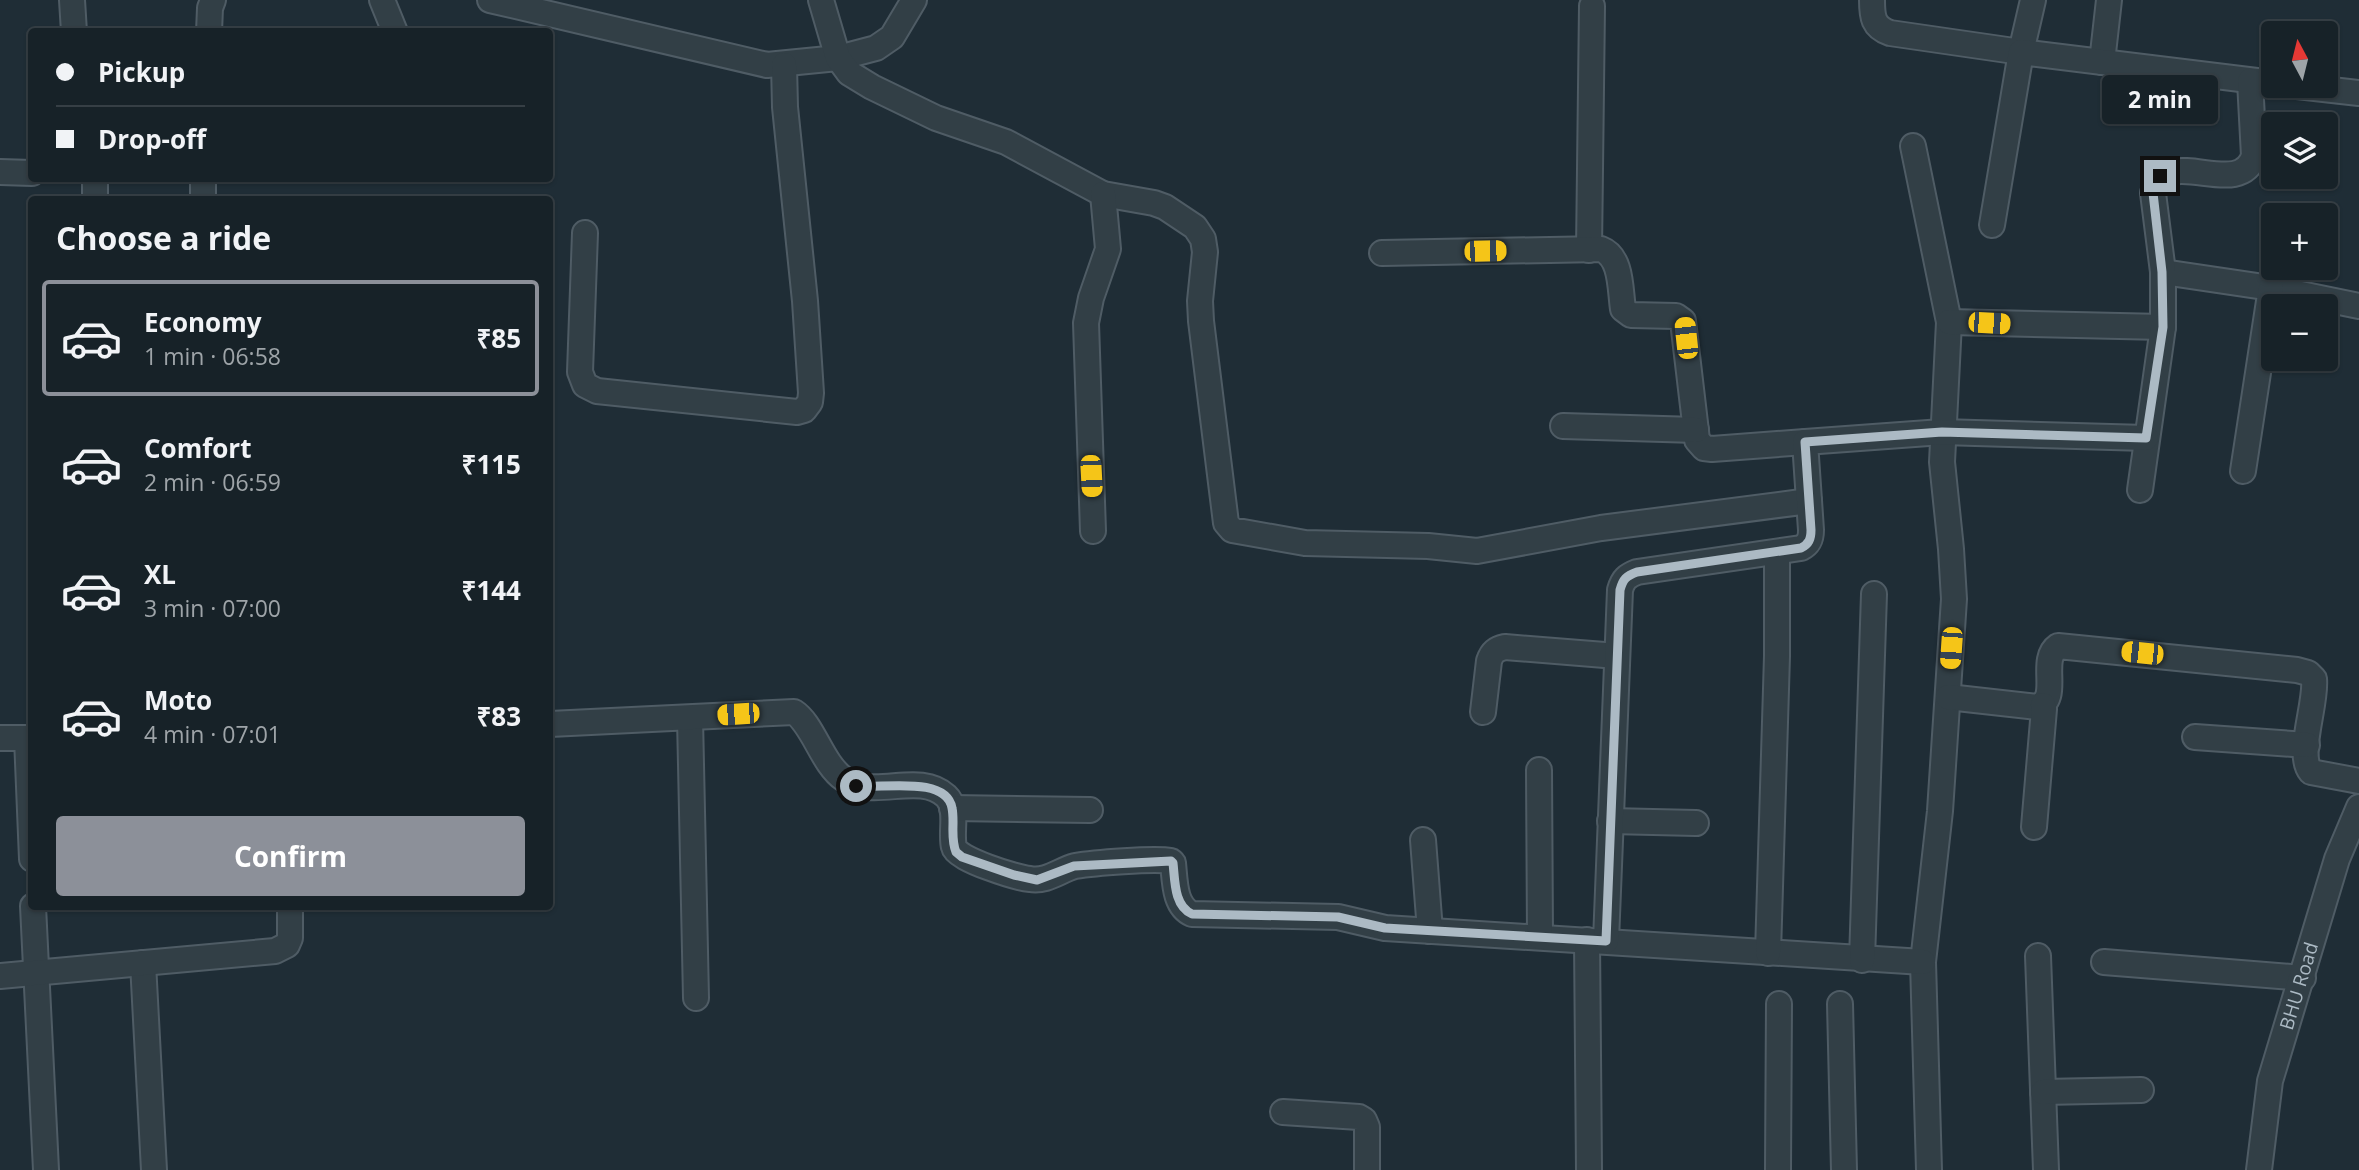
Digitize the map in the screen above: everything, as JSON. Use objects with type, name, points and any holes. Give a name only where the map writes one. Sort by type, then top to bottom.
[{"type":"street","points":[[72,0],[74,28]]},
{"type":"street","points":[[209,28],[213,0]]},
{"type":"street","points":[[382,0],[393,28]]},
{"type":"street","points":[[490,0],[751,63],[784,65],[838,58],[876,48],[892,37],[914,0]]},
{"type":"street","points":[[821,0],[838,58],[849,73],[872,87],[936,118],[1006,142],[1103,194],[1166,207],[1195,226],[1203,239],[1205,252],[1200,301],[1201,321],[1226,523],[1233,530],[1305,543],[1428,546],[1477,551],[1601,528],[1809,501]]},
{"type":"street","points":[[1872,0],[1875,24],[1880,30],[1890,33],[2261,82]]},
{"type":"street","points":[[1992,225],[2021,52],[2033,0]]},
{"type":"street","points":[[2102,62],[2109,0]]},
{"type":"street","points":[[1589,250],[1592,6]]},
{"type":"street","points":[[585,233],[580,372],[585,385],[597,391],[797,412],[804,410],[810,402],[811,393],[805,301],[787,130],[784,65]]},
{"type":"street","points":[[2140,490],[2163,327],[2162,272],[2153,193],[2155,184],[2160,176],[2170,171],[2233,174],[2245,170],[2254,156],[2261,91]]},
{"type":"street","points":[[2338,91],[2359,93]]},
{"type":"street","points":[[1913,146],[1949,322],[1941,462],[1954,599],[1940,811],[1923,962],[1929,1170]]},
{"type":"street","points":[[0,172],[28,173]]},
{"type":"street","points":[[1093,531],[1086,323],[1091,298],[1108,249],[1103,194]]},
{"type":"street","points":[[1382,253],[1601,249],[1613,256],[1626,313],[1676,316],[1683,321],[1699,444],[1712,449],[1942,432],[2146,438]]},
{"type":"street","points":[[2162,272],[2271,288],[2359,306]]},
{"type":"street","points":[[2243,471],[2271,288]]},
{"type":"street","points":[[1949,322],[2163,327]]},
{"type":"street","points":[[1563,426],[1696,429]]},
{"type":"street","points":[[1589,1170],[1597,940],[1611,821],[1622,581],[1637,572],[1807,545],[1811,538],[1805,442]]},
{"type":"street","points":[[1768,953],[1777,656],[1776,552]]},
{"type":"street","points":[[1863,960],[1874,594]]},
{"type":"street","points":[[1948,697],[2037,707],[2043,705],[2048,698],[2050,655],[2058,646],[2297,670],[2308,673],[2314,679],[2307,767],[2311,772],[2359,780]]},
{"type":"street","points":[[1483,712],[1489,661],[1497,649],[1505,647],[1617,656]]},
{"type":"street","points":[[2034,827],[2043,705]]},
{"type":"street","points":[[553,724],[794,712],[799,715],[818,747],[844,779],[856,786],[922,786],[945,795],[952,808],[956,852],[962,857],[1029,879],[1047,878],[1074,866],[1166,860],[1173,863],[1181,907],[1192,914],[1338,917],[1385,928],[1923,962]]},
{"type":"street","points":[[690,718],[696,998]]},
{"type":"street","points":[[0,738],[28,737]]},
{"type":"street","points":[[2195,737],[2307,745]]},
{"type":"street","points":[[1539,770],[1540,937]]},
{"type":"street","name":"BHU Road","points":[[2259,1170],[2270,1080],[2337,859],[2359,807]]},
{"type":"street","points":[[952,808],[1090,810]]},
{"type":"street","points":[[1611,821],[1696,824]]},
{"type":"street","points":[[1423,840],[1430,931]]},
{"type":"street","points":[[33,910],[46,1170]]},
{"type":"street","points":[[0,976],[282,949],[290,938],[289,910]]},
{"type":"street","points":[[2038,956],[2046,1170]]},
{"type":"street","points":[[2104,962],[2303,978]]},
{"type":"street","points":[[143,963],[154,1170]]},
{"type":"street","points":[[1778,1170],[1779,1004]]},
{"type":"street","points":[[1840,1004],[1844,1170]]},
{"type":"street","points":[[2043,1092],[2141,1090]]},
{"type":"street","points":[[1283,1112],[1364,1120],[1367,1127],[1367,1170]]},
{"type":"route","points":[[856,786],[932,788],[950,801],[956,852],[962,857],[1029,879],[1047,878],[1074,866],[1171,861],[1181,907],[1192,914],[1338,917],[1385,928],[1606,941],[1622,581],[1637,572],[1807,545],[1811,530],[1805,442],[1942,432],[2146,438],[2163,327],[2162,272],[2153,193],[2160,176]]}]
